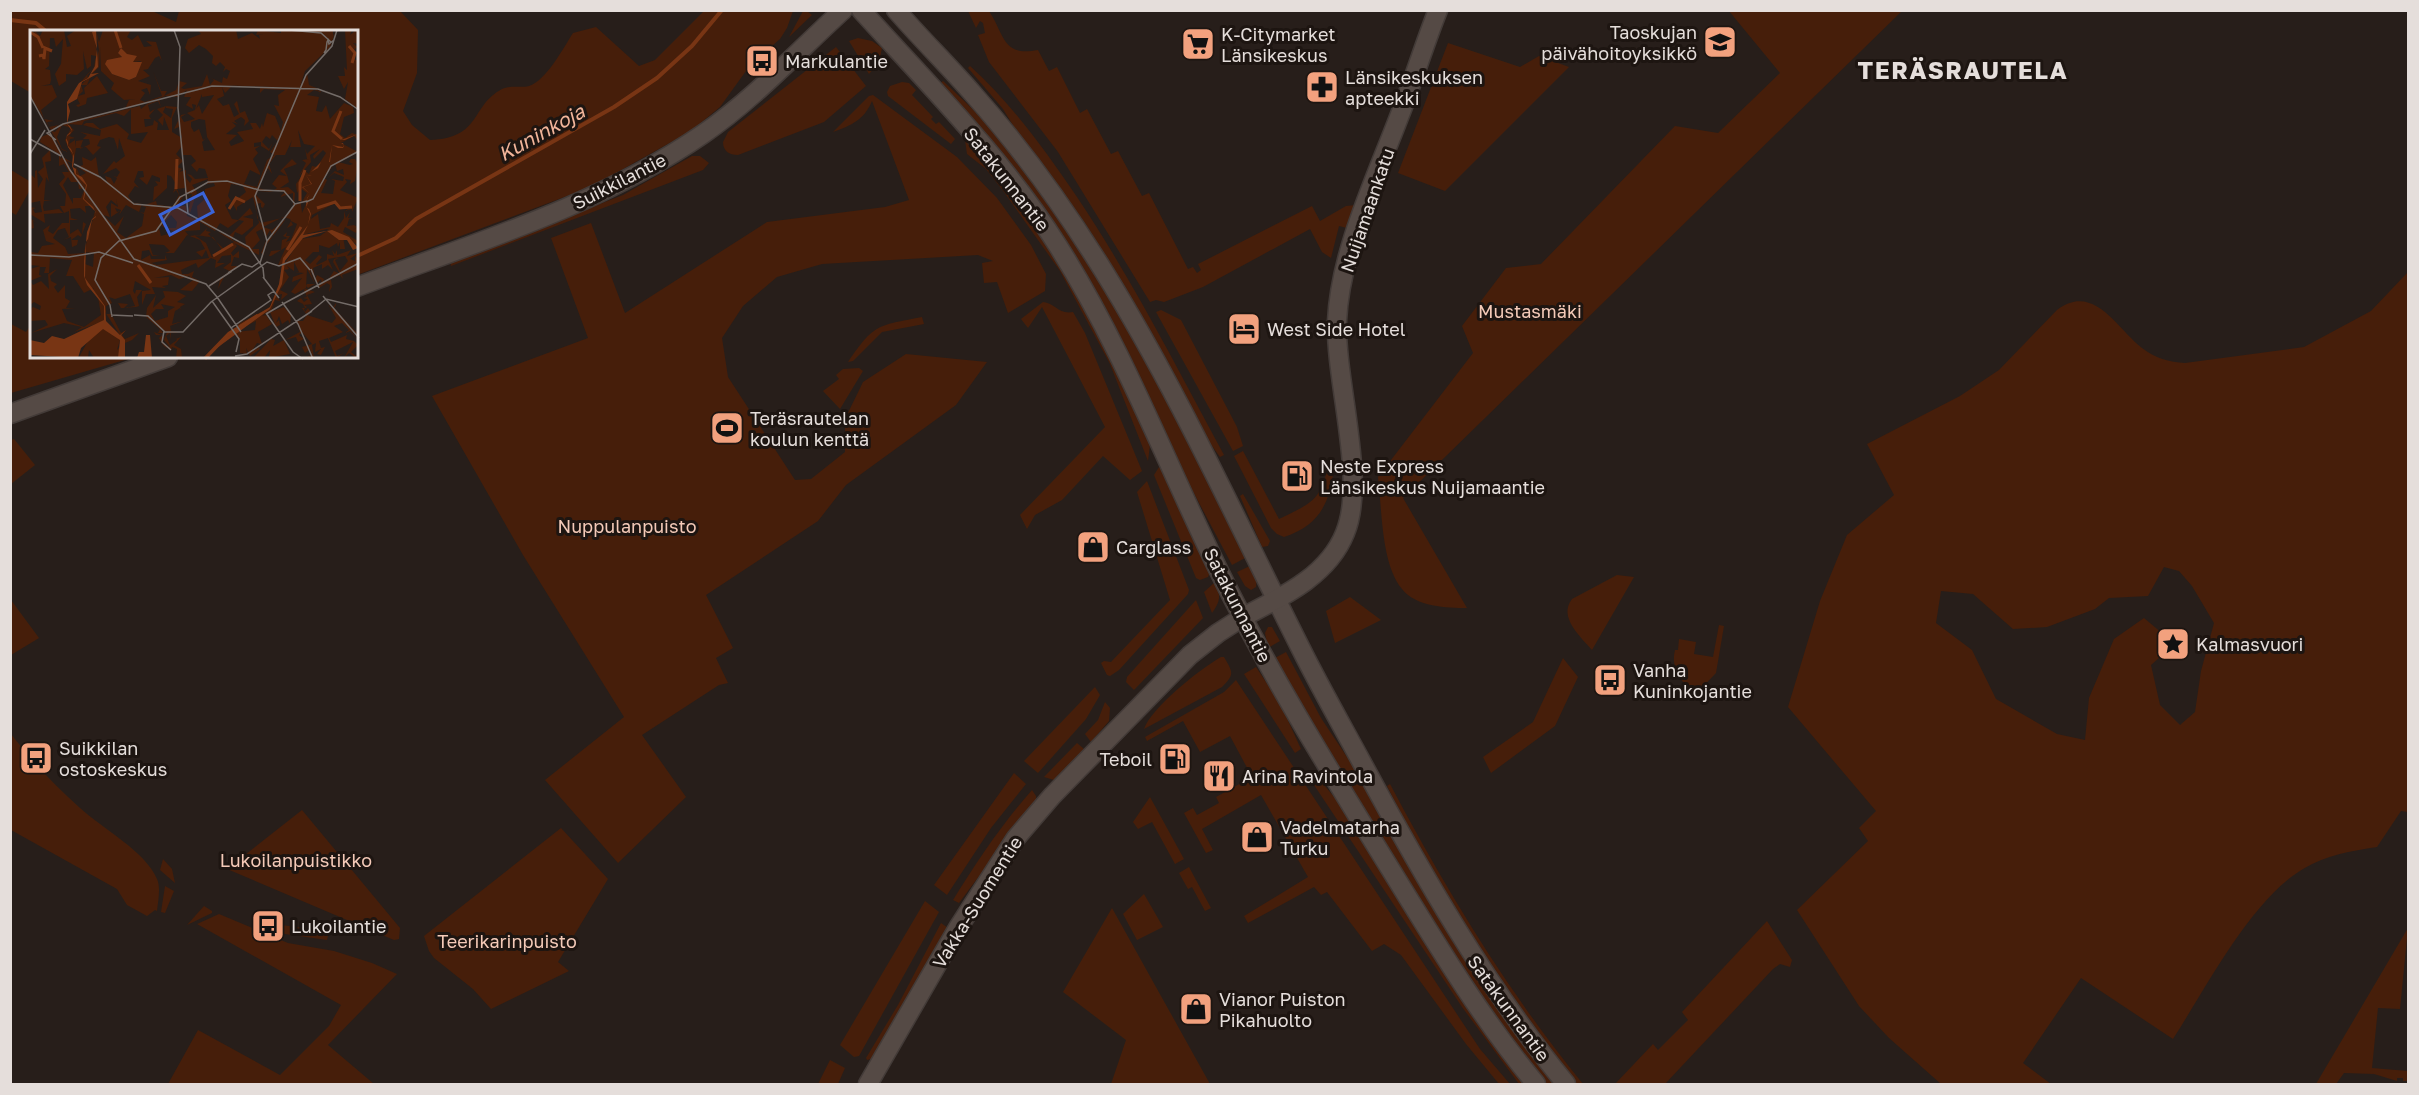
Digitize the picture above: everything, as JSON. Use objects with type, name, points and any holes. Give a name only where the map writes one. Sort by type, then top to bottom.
[{"type":"main road","name":"Suikkilantie","points":[[358,287],[573,205],[632,178],[703,134],[735,110],[843,10]]},
{"type":"main road","name":"Satakunnantie","points":[[861,10],[982,143],[1057,245],[1102,322],[1264,659],[1410,900],[1489,1022],[1536,1084]]},
{"type":"main road","name":"Satakunnantie","points":[[896,10],[976,97],[1049,189],[1102,268],[1160,371],[1238,519],[1320,686],[1424,876],[1486,977],[1566,1084]]},
{"type":"main road","name":"Nuijamaankatu","points":[[1243,617],[1277,600],[1312,576],[1339,546],[1348,524],[1352,503],[1352,473],[1339,372],[1337,320],[1341,289],[1355,236],[1438,10]]},
{"type":"main road","points":[[10,414],[165,358]]},
{"type":"main road","name":"Vakka-Suomentie","points":[[868,1084],[958,928],[1016,838],[1052,796],[1190,655],[1243,617]]},
{"type":"green space","points":[[11,11],[152,11],[176,22],[179,11],[400,11],[418,30],[417,73],[403,111],[412,125],[430,140],[459,134],[474,120],[492,96],[502,89],[529,86],[542,78],[573,33],[596,27],[639,66],[655,60],[704,11],[793,11],[780,39],[751,64],[720,107],[691,131],[591,187],[358,275],[358,30],[30,30],[30,92],[11,81]]},
{"type":"green space","points":[[803,11],[812,15],[789,37]]},
{"type":"green space","points":[[968,11],[989,11],[1002,36],[1011,47],[1026,51],[1038,50],[1049,71],[1057,67],[1080,113],[1087,109],[1111,154],[1118,151],[1142,196],[1149,193],[1188,269],[1193,267],[1197,273],[1201,270],[1198,264],[1312,206],[1320,221],[1346,206],[1356,205],[1347,228],[1339,226],[1331,258],[1322,252],[1310,229],[1203,287],[1164,302],[1156,300],[1150,302],[1058,152],[989,62],[978,35],[985,33],[983,23],[980,21],[976,28]]},
{"type":"green space","name":"Mustasmäki","points":[[1729,11],[1902,11],[1403,498],[1467,608],[1441,607],[1415,600],[1402,589],[1390,565],[1386,551],[1378,477],[1473,353],[1462,326],[1506,268],[1541,264],[1675,126],[1718,133],[1780,73]]},
{"type":"green space","points":[[858,38],[872,41],[882,48],[879,62],[869,74],[849,41]]},
{"type":"green space","points":[[1448,43],[1520,67],[1539,56],[1569,67],[1445,191],[1398,173]]},
{"type":"green space","points":[[836,47],[866,86],[824,122],[738,155],[725,150],[723,142],[728,132]]},
{"type":"green space","points":[[970,66],[1027,128],[1077,197],[1135,292],[1224,455],[1220,457],[1201,431],[1127,291],[1085,223],[1022,140],[1003,109],[968,68]]},
{"type":"green space","points":[[943,81],[985,122],[1026,170],[1098,275],[1130,330],[1247,557],[1232,565],[1181,469],[1136,373],[939,84]]},
{"type":"green space","points":[[902,82],[909,83],[916,90],[912,95],[933,117],[931,119],[936,124],[939,122],[955,139],[951,144],[888,96],[890,86]]},
{"type":"green space","name":"Nuppulanpuisto","points":[[873,95],[957,157],[997,198],[1031,245],[1046,274],[1045,291],[1008,313],[997,282],[984,283],[982,263],[993,261],[978,255],[822,264],[777,277],[743,306],[722,338],[728,377],[795,480],[811,479],[845,452],[845,419],[863,382],[906,354],[987,362],[956,405],[846,485],[818,521],[706,595],[733,648],[716,658],[728,683],[719,685],[642,735],[686,797],[618,863],[545,780],[624,717],[523,555],[432,396],[588,338],[551,238],[591,223],[625,313],[767,222],[885,207],[909,200],[872,101],[857,121],[833,132],[869,96]]},
{"type":"green space","points":[[965,140],[1022,208],[1069,281],[1110,357],[1149,437],[1148,461],[1110,364],[1060,271],[986,169],[967,154]]},
{"type":"green space","points":[[692,156],[700,156],[709,163],[703,170],[451,266],[450,262],[623,195]]},
{"type":"green space","points":[[11,170],[30,181],[30,190],[16,215],[11,212]]},
{"type":"green space","points":[[2408,272],[2408,812],[2401,811],[2377,847],[2321,860],[2303,869],[2265,901],[2215,971],[2173,1039],[2081,978],[2023,1063],[2051,1084],[1941,1084],[1889,1038],[1859,1006],[1797,910],[1868,841],[1859,828],[1876,811],[1788,707],[1820,601],[1847,535],[1894,495],[1867,444],[1960,396],[1999,370],[2057,310],[2070,303],[2082,301],[2094,305],[2104,311],[2147,351],[2162,359],[2185,363],[2304,347],[2371,311]],"holes":[[[2164,567],[2179,571],[2192,586],[2214,623],[2201,671],[2195,712],[2180,725],[2160,705],[2151,665],[2175,644],[2144,618],[2114,639],[2089,698],[2085,740],[2057,734],[1996,699],[1972,650],[1936,623],[1941,591],[1973,594],[2013,629],[2047,627],[2095,609],[2109,598],[2148,596]]]},
{"type":"green space","points":[[1043,302],[1064,312],[1073,312],[1085,333],[1142,471],[1130,480],[1103,456],[1062,500],[1035,515],[1027,529],[1020,515],[1105,427],[1042,307],[1028,328],[1021,319]]},
{"type":"green space","points":[[1161,310],[1181,320],[1237,427],[1243,446],[1233,451],[1156,312]]},
{"type":"green space","points":[[922,317],[924,324],[882,332],[853,361],[848,362],[871,333],[878,328]]},
{"type":"green space","points":[[11,324],[26,332],[30,326],[30,358],[132,358],[11,393]]},
{"type":"green space","points":[[859,368],[863,371],[840,409],[823,391],[839,379],[836,375],[843,369]]},
{"type":"green space","points":[[14,439],[35,465],[11,484],[11,440]]},
{"type":"green space","points":[[1243,451],[1279,519],[1305,506],[1317,496],[1327,469],[1324,466],[1332,465],[1334,467],[1330,491],[1315,519],[1284,537],[1277,534],[1271,528],[1234,456]]},
{"type":"green space","points":[[1159,467],[1163,471],[1210,572],[1208,577],[1200,580],[1196,578],[1154,475]]},
{"type":"green space","points":[[1147,481],[1189,590],[1188,594],[1119,670],[1110,676],[1107,675],[1101,663],[1111,662],[1170,600],[1137,492]]},
{"type":"green space","points":[[1243,494],[1270,541],[1268,546],[1262,547],[1240,496]]},
{"type":"green space","points":[[1252,565],[1257,576],[1256,587],[1251,590],[1245,586],[1237,572]]},
{"type":"green space","points":[[1617,575],[1634,577],[1592,650],[1572,626],[1568,606],[1572,599]]},
{"type":"green space","points":[[1214,583],[1219,598],[1212,613],[1204,592]]},
{"type":"green space","points":[[1350,597],[1381,620],[1335,643],[1326,611]]},
{"type":"green space","points":[[11,600],[39,638],[10,655]]},
{"type":"green space","points":[[1196,600],[1203,618],[1134,690],[1126,682],[1127,677]]},
{"type":"green space","points":[[1719,625],[1724,626],[1716,673],[1694,696],[1676,669],[1675,650],[1678,650],[1679,639],[1696,642],[1694,654],[1713,657]]},
{"type":"green space","points":[[1268,627],[1272,627],[1280,641],[1268,648],[1265,633]]},
{"type":"green space","points":[[1286,652],[1321,718],[1365,784],[1453,941],[1503,1016],[1556,1084],[1547,1084],[1514,1043],[1427,912],[1273,659]]},
{"type":"green space","points":[[1224,657],[1231,673],[1222,687],[1144,729],[1156,710],[1166,700],[1201,670]]},
{"type":"green space","points":[[1563,658],[1578,677],[1555,726],[1491,773],[1483,757],[1533,722]]},
{"type":"green space","points":[[1256,667],[1280,703],[1301,749],[1295,753],[1244,674]]},
{"type":"green space","points":[[1236,680],[1480,1049],[1510,1084],[1499,1084],[1466,1044],[1401,955],[1384,944],[1372,951],[1327,892],[1321,895],[1314,887],[1248,923],[1244,916],[1308,877],[1261,795],[1202,829],[1213,850],[1206,853],[1184,813],[1193,808],[1197,815],[1219,803],[1216,797],[1252,777],[1230,736],[1200,752],[1183,721],[1147,741],[1145,737],[1224,692]]},
{"type":"green space","points":[[1095,687],[1100,695],[1086,719],[1038,773],[1024,761]]},
{"type":"green space","points":[[1105,702],[1110,708],[1109,721],[1091,742],[1085,734],[1098,720]]},
{"type":"green space","points":[[11,734],[61,791],[143,859],[157,879],[159,886],[157,911],[147,916],[127,905],[117,889],[11,830]]},
{"type":"green space","points":[[1077,743],[1084,749],[1054,780],[1044,777]]},
{"type":"green space","points":[[1014,773],[1026,784],[991,828],[947,895],[934,885]]},
{"type":"green space","points":[[1318,778],[1347,812],[1528,1084],[1519,1084],[1462,1007],[1312,782]]},
{"type":"green space","points":[[1390,784],[1433,863],[1479,939],[1529,1013],[1583,1084],[1576,1084],[1507,995],[1427,865],[1387,786]]},
{"type":"green space","points":[[1032,790],[1036,800],[959,903],[953,900],[990,843]]},
{"type":"green space","points":[[1150,797],[1184,859],[1175,864],[1152,822],[1138,829],[1133,822]]},
{"type":"green space","name":"Lukoilanpuistikko","points":[[302,810],[400,928],[399,939],[394,940],[227,869]]},
{"type":"green space","name":"Teerikarinpuisto","points":[[561,828],[608,879],[558,962],[569,971],[491,1009],[473,989],[434,958],[424,936]]},
{"type":"green space","points":[[163,859],[172,869],[175,883],[160,870]]},
{"type":"green space","points":[[1189,867],[1211,908],[1205,911],[1192,887],[1188,889],[1179,873]]},
{"type":"green space","points":[[165,886],[174,891],[165,913],[161,912]]},
{"type":"green space","points":[[1144,894],[1163,927],[1137,940],[1123,914]]},
{"type":"green space","points":[[925,901],[939,912],[859,1056],[854,1057],[840,1045]]},
{"type":"green space","points":[[204,906],[212,913],[187,925]]},
{"type":"green space","points":[[1112,908],[1210,1084],[1111,1084],[1126,1040],[1063,992]]},
{"type":"green space","points":[[219,914],[288,943],[334,951],[397,974],[328,1045],[374,1084],[168,1084],[198,1030],[280,1075],[329,1026],[341,1005],[197,924]]},
{"type":"green space","points":[[1767,921],[1792,960],[1790,967],[1780,964],[1773,969],[1665,1084],[1615,1084],[1653,1044],[1658,1050],[1688,1020],[1682,1012]]},
{"type":"green space","points":[[941,923],[948,928],[871,1059],[867,1060],[866,1058],[898,1005]]},
{"type":"green space","points":[[281,925],[305,928],[328,936],[327,940],[278,933]]},
{"type":"green space","points":[[2408,928],[2400,1009],[2378,1008],[2372,1068],[2408,1071],[2408,1081],[2397,1078],[2397,1081],[2374,1074],[2344,1073],[2336,1084],[2316,1084]]},
{"type":"green space","points":[[830,1060],[845,1068],[838,1084],[818,1084]]},
{"type":"waterway","name":"Kuninkoja","points":[[358,256],[396,238],[416,219],[614,107],[657,78],[692,46],[722,10]]},
{"type":"waterway","name":"Kuninkoja","points":[[10,20],[36,23],[45,30]]},
{"type":"place","name":"Taoskujan päivähoitoyksikkö","points":[[1720,42]]},
{"type":"place","name":"K-Citymarket Länsikeskus","points":[[1198,44]]},
{"type":"place","name":"Markulantie","points":[[762,61]]},
{"type":"place","name":"Länsikeskuksen apteekki","points":[[1322,87]]},
{"type":"place","name":"West Side Hotel","points":[[1244,329]]},
{"type":"place","name":"Teräsrautelan koulun kenttä","points":[[727,428]]},
{"type":"place","name":"Neste Express Länsikeskus Nuijamaantie","points":[[1297,476]]},
{"type":"place","name":"Carglass","points":[[1093,547]]},
{"type":"place","name":"Kalmasvuori","points":[[2173,644]]},
{"type":"place","name":"Vanha Kuninkojantie","points":[[1610,680]]},
{"type":"place","name":"Suikkilan ostoskeskus","points":[[36,758]]},
{"type":"place","name":"Teboil","points":[[1175,759]]},
{"type":"place","name":"Arina Ravintola","points":[[1219,776]]},
{"type":"place","name":"Vadelmatarha Turku","points":[[1257,837]]},
{"type":"place","name":"Lukoilantie","points":[[268,926]]},
{"type":"place","name":"Vianor Puiston Pikahuolto","points":[[1196,1009]]},
{"type":"district","name":"TERÄSRAUTELA","points":[[1963,69]]}]
